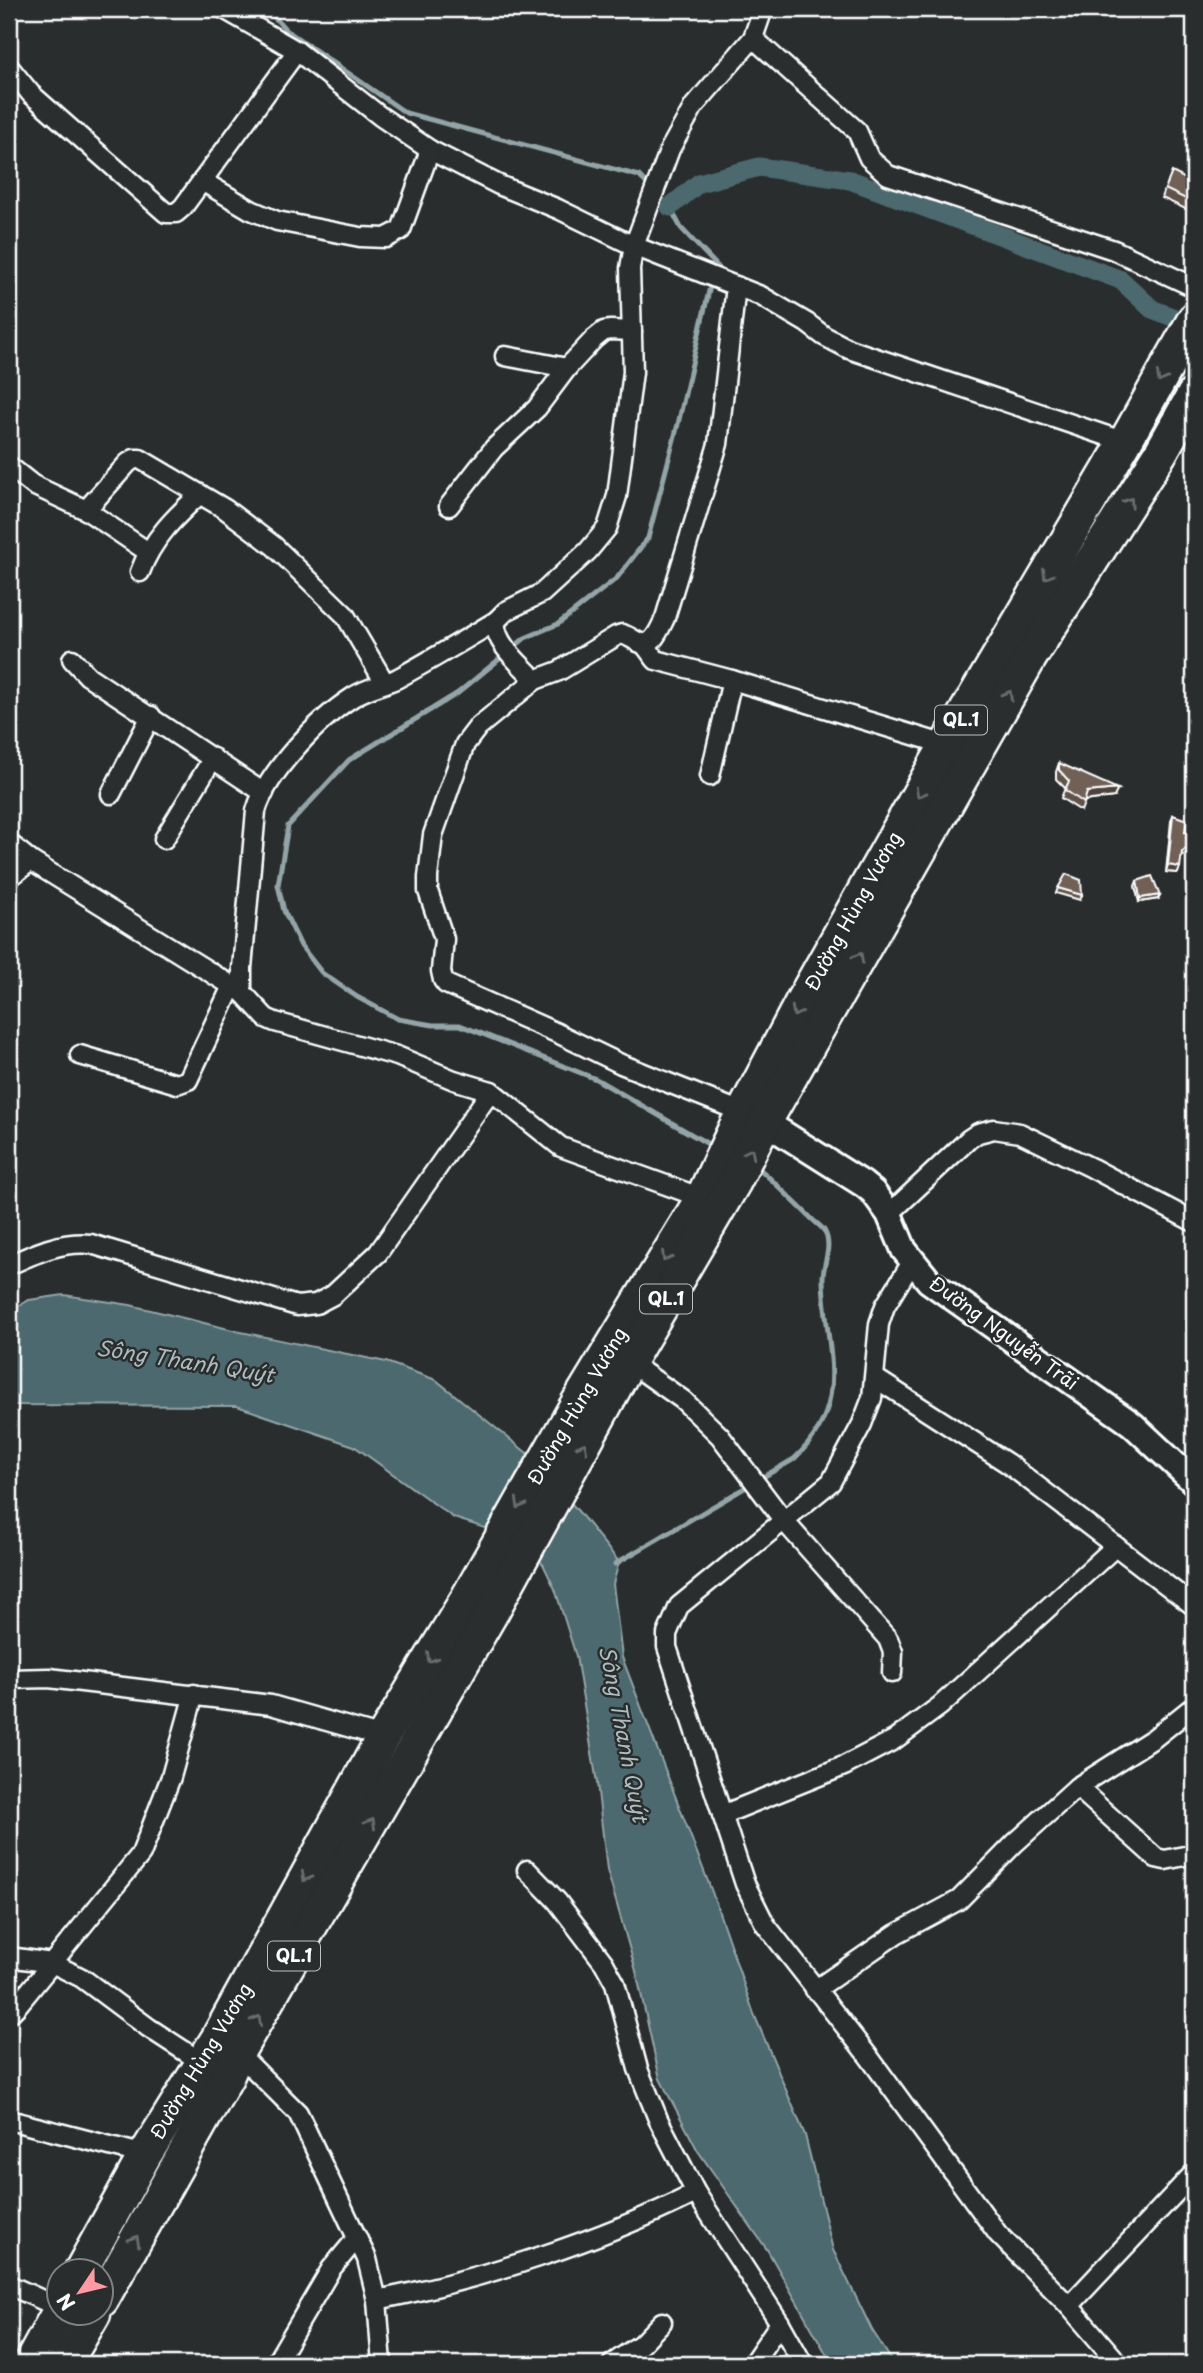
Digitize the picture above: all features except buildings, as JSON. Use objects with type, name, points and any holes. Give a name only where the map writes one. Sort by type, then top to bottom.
[{"type":"highway","name":"Đường Hùng Vương","points":[[589,1409],[629,1362],[748,1120],[803,999],[946,745],[1125,442],[1194,319]]},
{"type":"highway","name":"Đường Hùng Vương","points":[[748,1120],[1030,657],[1160,454],[1194,394]]},
{"type":"highway","name":"Đường Hùng Vương","points":[[88,2258],[145,2155],[221,2058],[716,1186]]},
{"type":"highway","name":"Đường Hùng Vương","points":[[116,2272],[383,1737],[479,1607]]},
{"type":"highway","points":[[30,2364],[50,2328]]},
{"type":"highway","points":[[65,2364],[86,2328]]},
{"type":"street","points":[[224,9],[298,51],[380,116],[430,150],[499,185],[558,209],[634,246],[761,296],[849,349],[1125,442]]},
{"type":"street","points":[[80,1055],[177,1084],[188,1080],[237,989],[242,968],[256,811],[264,793],[288,756],[354,696],[385,683],[541,593],[588,551],[607,528],[617,496],[633,372],[630,268],[634,246],[670,149],[694,106],[753,38],[763,9]]},
{"type":"street","points":[[753,38],[857,131],[869,158],[888,175],[1114,250],[1194,287]]},
{"type":"street","points":[[9,67],[31,94],[166,213],[176,213],[298,51]]},
{"type":"street","points":[[202,181],[251,210],[278,221],[360,237],[386,238],[401,230],[430,150]]},
{"type":"street","points":[[644,644],[654,638],[665,618],[718,444],[721,280]]},
{"type":"street","points":[[449,506],[494,447],[537,408],[567,368],[594,339],[604,331],[632,331]]},
{"type":"street","points":[[505,356],[567,368]]},
{"type":"street","points":[[86,510],[128,463],[137,458],[200,494],[252,527],[345,615],[385,683]]},
{"type":"street","points":[[9,466],[33,485],[86,510],[148,552]]},
{"type":"street","points":[[140,572],[148,552],[163,530],[200,494]]},
{"type":"street","points":[[496,621],[497,634],[535,680]]},
{"type":"street","points":[[748,1120],[452,987],[443,980],[441,971],[444,939],[428,891],[433,835],[449,784],[470,735],[535,680],[559,671],[616,636],[629,636],[644,644],[656,660],[732,680],[946,745]]},
{"type":"street","points":[[72,659],[88,676],[264,793]]},
{"type":"street","points":[[710,776],[732,680]]},
{"type":"street","points":[[111,794],[151,716]]},
{"type":"street","points":[[164,839],[213,758]]},
{"type":"street","points":[[9,843],[31,861],[237,989],[266,1018],[397,1056],[454,1080],[491,1091],[561,1147],[716,1186]]},
{"type":"street","points":[[9,878],[31,861]]},
{"type":"street","points":[[9,1265],[55,1246],[74,1242],[91,1244],[297,1306],[316,1304],[333,1295],[378,1254],[491,1091]]},
{"type":"street","name":"Đường Nguyễn Trãi","points":[[748,1120],[873,1192],[889,1214],[904,1250],[929,1281],[1132,1424],[1194,1482]]},
{"type":"street","points":[[889,1214],[969,1139],[993,1129],[1020,1133],[1194,1222]]},
{"type":"street","points":[[912,1262],[897,1285],[879,1324],[872,1398],[862,1424],[831,1482],[679,1606],[667,1634],[667,1647],[745,1884],[765,1924],[869,2057],[998,2234],[1069,2306],[1119,2364]]},
{"type":"street","points":[[629,1362],[701,1416],[744,1465],[784,1521],[888,1639],[893,1652],[892,1673]]},
{"type":"street","points":[[875,1378],[1007,1463],[1194,1606]]},
{"type":"street","points":[[722,1815],[844,1766],[894,1740],[940,1706],[1116,1546]]},
{"type":"street","points":[[9,1679],[49,1678],[271,1705],[383,1737]]},
{"type":"street","points":[[9,2014],[141,1854],[171,1777],[194,1694]]},
{"type":"street","points":[[815,1990],[896,1934],[959,1900],[1015,1843],[1077,1787],[1154,1738],[1194,1706]]},
{"type":"street","points":[[1077,1787],[1156,1858],[1165,1860],[1194,1854]]},
{"type":"street","points":[[527,1870],[557,1901],[604,1963],[615,1983],[638,2069],[657,2119],[696,2193],[780,2323],[803,2364]]},
{"type":"street","points":[[9,1956],[52,1963],[82,1978],[149,2028],[221,2058],[298,2113],[367,2259],[377,2300],[382,2364]]},
{"type":"street","points":[[9,2120],[145,2155]]},
{"type":"street","points":[[1069,2306],[1194,2173]]},
{"type":"street","points":[[377,2300],[430,2290],[531,2258],[642,2220],[696,2193]]},
{"type":"street","points":[[275,2364],[324,2280],[357,2238]]},
{"type":"street","points":[[9,2284],[46,2302]]},
{"type":"street","points":[[612,2364],[641,2344],[662,2322]]},
{"type":"street","points":[[752,2364],[780,2323]]},
{"type":"water","name":"Sông Thanh Quýt","points":[[64,1295],[130,1305],[241,1332],[386,1362],[436,1380],[527,1453],[619,1562],[613,1584],[622,1657],[712,1892],[754,2014],[805,2135],[833,2250],[872,2330],[894,2364],[832,2364],[768,2251],[698,2151],[660,2079],[636,1971],[607,1870],[597,1783],[576,1656],[555,1589],[543,1564],[513,1537],[454,1518],[354,1446],[237,1406],[9,1405],[9,1311],[29,1300]]},
{"type":"waterway","points":[[267,9],[286,30],[406,113],[639,176],[670,207],[681,228],[719,268],[711,282],[648,538],[617,578],[558,624],[525,638],[458,693],[349,760],[288,826],[278,885],[284,911],[301,946],[322,973],[357,997],[398,1019],[433,1025],[460,1025],[596,1079],[715,1148]]},
{"type":"waterway","points":[[670,207],[699,183],[759,167],[850,180],[1121,280],[1152,309],[1185,322]]},
{"type":"waterway","points":[[615,1564],[794,1459],[813,1438],[824,1417],[832,1375],[823,1280],[828,1250],[827,1238],[822,1228],[756,1166]]}]
